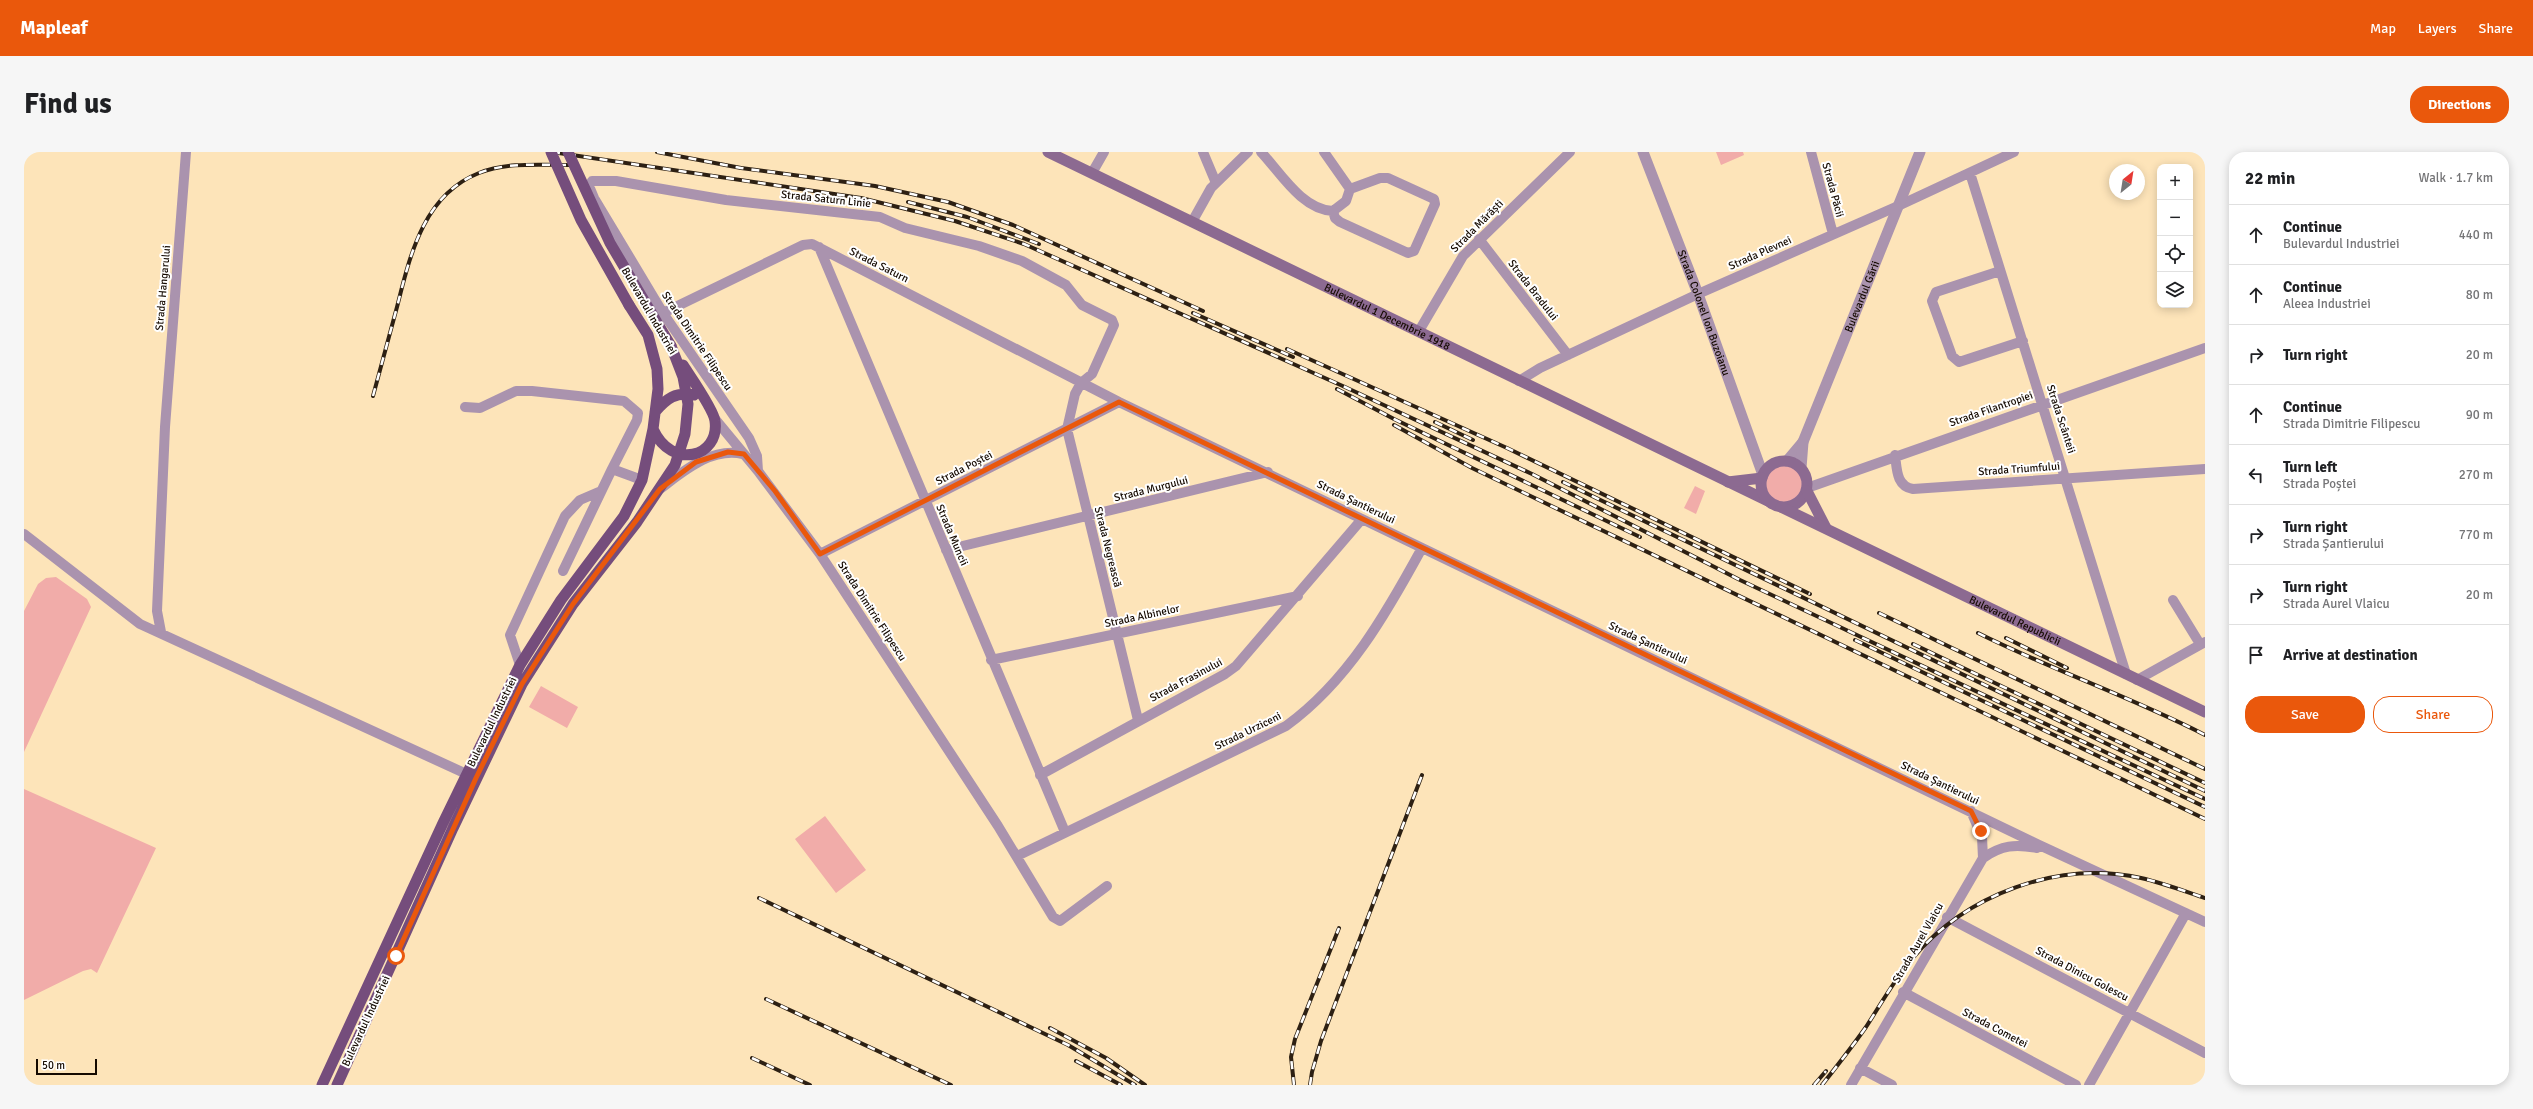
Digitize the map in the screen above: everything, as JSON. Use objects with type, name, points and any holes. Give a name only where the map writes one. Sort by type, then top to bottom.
[{"type":"main road","name":"Bulevardul Industriei","points":[[337,1085],[520,665],[561,600],[624,516],[642,480],[653,429],[655,412],[657,376],[652,349],[648,335],[629,305],[581,220],[551,152]]},
{"type":"main road","name":"Bulevardul Industriei","points":[[322,1085],[471,776],[522,684],[573,604],[660,489],[679,456],[685,434],[688,414],[686,394],[671,346],[610,243],[584,191],[568,152]]},
{"type":"main road","name":"Bulevardul 1 Decembrie 1918","points":[[1048,152],[1768,501]]},
{"type":"main road","points":[[653,429],[663,446],[679,456],[694,454],[704,449],[711,441],[715,433],[715,419],[671,346]]},
{"type":"main road","points":[[655,412],[670,397],[686,394],[705,401]]},
{"type":"main road","points":[[1727,482],[1762,476],[1775,463],[1787,461],[1801,468],[1805,474],[1807,489],[1826,528]]},
{"type":"main road","points":[[1762,476],[1762,491],[1768,501],[1781,507],[1797,504],[1807,489]]},
{"type":"main road","name":"Bulevardul Republicii","points":[[1781,507],[2205,712]]},
{"type":"street","name":"Strada Hangarului","points":[[161,632],[157,611],[164,427],[186,152]]},
{"type":"street","points":[[1092,173],[1104,152]]},
{"type":"street","points":[[1203,152],[1216,183]]},
{"type":"street","points":[[1192,222],[1216,183],[1248,152]]},
{"type":"street","points":[[1261,152],[1309,203],[1326,211],[1333,211],[1346,202],[1350,189]]},
{"type":"street","points":[[1324,152],[1350,189]]},
{"type":"street","name":"Strada Mărăști","points":[[1419,331],[1454,268],[1479,239],[1570,152]]},
{"type":"street","name":"Strada Colonel Ion Buzoianu","points":[[1643,152],[1698,294],[1762,476]]},
{"type":"street","name":"Strada Păcii","points":[[1811,152],[1833,234]]},
{"type":"street","name":"Bulevardul Gării","points":[[1801,468],[1803,442],[1920,152]]},
{"type":"street","name":"Strada Plevnei","points":[[1519,381],[1568,355],[1698,294],[1898,206],[2014,152]]},
{"type":"street","name":"Strada Scânteii","points":[[1970,173],[2066,477],[2126,674]]},
{"type":"street","points":[[1333,211],[1335,218],[1340,222],[1408,253],[1414,251],[1435,204],[1434,199],[1388,178],[1380,178],[1350,189]]},
{"type":"street","name":"Strada Saturn Linie","points":[[595,180],[616,181],[726,200],[880,217],[905,228],[979,246],[1022,261],[1066,286],[1082,305]]},
{"type":"street","name":"Strada Dimitrie Filipescu","points":[[595,180],[589,186],[594,198],[663,313],[749,438],[757,456],[758,471],[820,554],[1017,856],[1053,917],[1060,921],[1107,886]]},
{"type":"street","name":"Strada Bradului","points":[[1479,239],[1568,355]]},
{"type":"street","name":"Strada Saturn","points":[[663,313],[803,245],[812,244],[1081,383]]},
{"type":"street","name":"Strada Muncii","points":[[819,247],[924,501],[1064,832]]},
{"type":"street","points":[[2000,271],[1936,292],[1932,301],[1952,356],[1956,361],[1962,362],[2023,341]]},
{"type":"street","name":"Strada Negrească","points":[[1082,305],[1112,320],[1114,325],[1092,374],[1081,383],[1073,397],[1067,429],[1138,720]]},
{"type":"street","name":"Strada Filantropiei","points":[[1807,489],[1895,455],[2205,348]]},
{"type":"street","name":"Strada Șantierului","points":[[1081,383],[2050,850],[2205,922]]},
{"type":"street","points":[[465,407],[480,408],[516,391],[532,391],[624,402],[638,413],[563,571]]},
{"type":"street","name":"Strada Poștei","points":[[820,554],[1119,402]]},
{"type":"street","points":[[715,419],[758,471]]},
{"type":"street","name":"Bulevardul Gării","points":[[1787,461],[1803,442]]},
{"type":"street","points":[[660,489],[690,466],[728,452],[744,454]]},
{"type":"street","points":[[694,454],[717,456]]},
{"type":"street","name":"Strada Triumfului","points":[[1895,455],[1899,480],[1908,488],[2066,477],[2205,470]]},
{"type":"street","points":[[612,469],[642,480]]},
{"type":"street","name":"Strada Murgului","points":[[946,550],[1088,517],[1268,472]]},
{"type":"street","points":[[520,665],[510,635],[526,598],[565,516],[580,500],[601,491]]},
{"type":"street","name":"Strada Frasinului","points":[[1040,775],[1138,720],[1225,674],[1236,666],[1298,596],[1362,519]]},
{"type":"street","points":[[24,534],[140,624],[161,632],[471,776]]},
{"type":"street","name":"Strada Urziceni","points":[[1017,856],[1286,726],[1296,719],[1323,695],[1365,643],[1386,613],[1422,548]]},
{"type":"street","name":"Strada Albinelor","points":[[991,660],[1298,596]]},
{"type":"street","points":[[2137,680],[2202,643],[2173,600]]},
{"type":"street","points":[[1971,811],[1982,837],[1983,858],[2003,846],[2010,845],[2050,850]]},
{"type":"street","name":"Strada Aurel Vlaicu","points":[[1851,1085],[1903,992],[1983,858]]},
{"type":"street","points":[[2089,1085],[2186,913]]},
{"type":"street","name":"Strada Dinicu Golescu","points":[[1947,917],[2130,1012],[2205,1053]]},
{"type":"street","name":"Strada Cometei","points":[[1903,992],[2076,1085]]},
{"type":"street","points":[[1860,1068],[1892,1085]]},
{"type":"shaded area","points":[[1716,152],[1743,152],[1744,155],[1721,165]]},
{"type":"shaded area","points":[[1784,466],[1794,469],[1799,474],[1802,484],[1799,494],[1794,499],[1784,502],[1774,499],[1769,494],[1766,484],[1769,474],[1774,469]]},
{"type":"shaded area","points":[[1695,486],[1705,491],[1696,514],[1684,508]]},
{"type":"shaded area","points":[[56,577],[87,599],[91,607],[24,752],[24,611],[38,584],[46,578]]},
{"type":"shaded area","points":[[541,686],[578,707],[567,728],[529,707]]},
{"type":"shaded area","points":[[24,789],[156,848],[97,973],[91,969],[83,971],[24,1000]]},
{"type":"shaded area","points":[[825,816],[866,870],[836,893],[795,839]]},
{"type":"railway","points":[[552,152],[861,198],[955,221],[1024,244],[1345,387],[1532,474],[1740,580],[2205,799]]},
{"type":"railway","points":[[657,152],[741,168],[875,186],[948,202],[1013,225],[1203,311]]},
{"type":"railway","points":[[373,396],[407,268],[414,248],[422,229],[444,196],[460,183],[490,169],[523,165],[569,165]]},
{"type":"railway","points":[[908,202],[967,217],[1039,244]]},
{"type":"railway","points":[[1193,313],[1293,357]]},
{"type":"railway","points":[[1287,349],[1507,448],[1810,594]]},
{"type":"railway","points":[[1337,389],[1394,419],[1640,537]]},
{"type":"railway","points":[[1435,422],[1473,440]]},
{"type":"railway","points":[[1394,425],[1472,468],[2205,819]]},
{"type":"railway","points":[[1563,482],[2205,791]]},
{"type":"railway","points":[[1879,613],[2205,769]]},
{"type":"railway","points":[[1978,633],[2034,659],[2149,708],[2205,735]]},
{"type":"railway","points":[[2006,638],[2067,668]]},
{"type":"railway","points":[[1855,640],[2205,807]]},
{"type":"railway","points":[[1913,644],[2205,783]]},
{"type":"railway","points":[[1310,1085],[1312,1072],[1321,1041],[1422,775]]},
{"type":"railway","points":[[1822,1085],[1861,1034],[1893,984],[1912,959],[1934,936],[1959,916],[1986,900],[2016,887],[2046,879],[2078,874],[2110,874],[2141,878],[2205,898]]},
{"type":"railway","points":[[759,898],[1068,1045],[1135,1085]]},
{"type":"railway","points":[[1294,1085],[1291,1057],[1295,1039],[1339,928]]},
{"type":"railway","points":[[766,999],[951,1085]]},
{"type":"railway","points":[[1050,1028],[1106,1058],[1145,1085]]},
{"type":"railway","points":[[752,1058],[810,1085]]},
{"type":"railway","points":[[1076,1061],[1121,1085]]},
{"type":"railway","points":[[1814,1085],[1826,1071]]},
{"type":"route","points":[[396,956],[476,778],[522,684],[573,604],[637,522],[660,489],[690,466],[696,462],[728,452],[744,454],[775,491],[820,554],[1119,402],[1268,472],[1422,548],[1971,811],[1977,820],[1981,831]]}]
